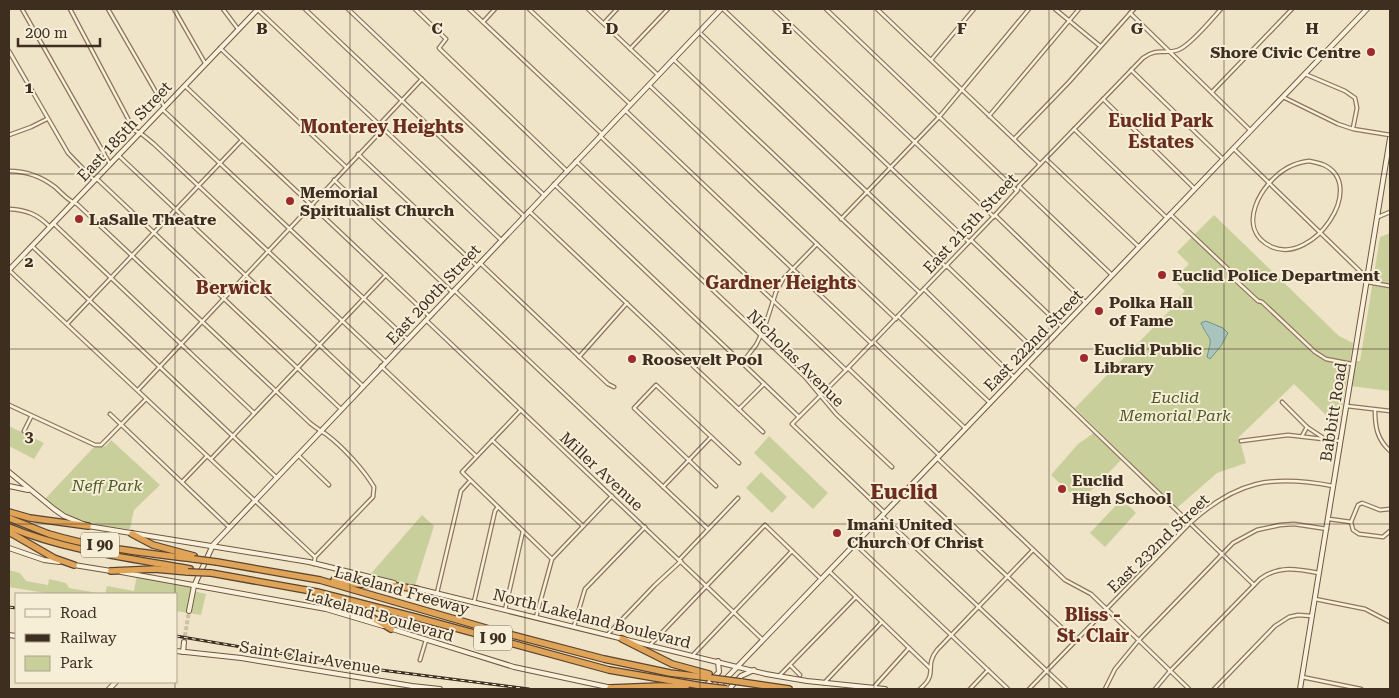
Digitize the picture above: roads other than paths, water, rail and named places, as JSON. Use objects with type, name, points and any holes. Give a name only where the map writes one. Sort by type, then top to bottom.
[{"type":"highway","points":[[9,512],[30,518],[88,526]]},
{"type":"highway","name":"I 90","points":[[9,518],[48,533],[73,540],[118,548],[195,557]]},
{"type":"highway","name":"Lakeland Freeway","points":[[9,527],[43,540],[77,549],[189,570],[285,585],[398,612],[609,670],[702,688],[728,689]]},
{"type":"highway","points":[[9,532],[54,558],[74,565]]},
{"type":"highway","points":[[132,534],[153,544],[195,557]]},
{"type":"highway","name":"Lakeland Freeway","points":[[195,557],[320,580],[489,629],[604,659],[670,673],[712,676]]},
{"type":"highway","points":[[111,571],[189,570]]},
{"type":"highway","points":[[320,580],[355,584],[390,584],[416,589]]},
{"type":"highway","points":[[285,585],[324,596],[360,610],[391,629]]},
{"type":"highway","points":[[622,639],[672,664],[712,676],[789,689]]},
{"type":"highway","points":[[614,689],[702,688]]},
{"type":"street","points":[[22,9],[110,164]]},
{"type":"street","points":[[70,9],[134,130],[139,132],[198,186],[386,362]]},
{"type":"street","points":[[108,9],[163,108],[407,339]]},
{"type":"street","points":[[174,9],[205,63]]},
{"type":"street","points":[[223,9],[238,29]]},
{"type":"street","points":[[257,9],[501,240]]},
{"type":"street","name":"East 185th Street","points":[[9,270],[257,9]]},
{"type":"street","points":[[305,9],[524,216]]},
{"type":"street","points":[[348,9],[544,195]]},
{"type":"street","points":[[415,9],[446,39],[439,48],[567,171]]},
{"type":"street","points":[[469,9],[847,369],[1033,550],[1065,580],[1091,594],[1188,689]]},
{"type":"street","points":[[483,22],[496,9]]},
{"type":"street","points":[[529,9],[630,104]]},
{"type":"street","points":[[588,9],[658,75]]},
{"type":"street","points":[[604,23],[618,9]]},
{"type":"street","points":[[630,49],[668,9]]},
{"type":"street","points":[[722,9],[1062,327]]},
{"type":"street","name":"East 200th Street","points":[[189,611],[194,586],[213,545],[698,32],[722,9]]},
{"type":"street","points":[[774,9],[1086,303]]},
{"type":"street","points":[[826,9],[1017,191]]},
{"type":"street","points":[[877,9],[1040,164]]},
{"type":"street","points":[[932,60],[974,9]]},
{"type":"street","points":[[842,219],[940,116],[1029,9]]},
{"type":"street","points":[[1055,9],[1100,46]]},
{"type":"street","points":[[989,116],[1079,9]]},
{"type":"street","points":[[1014,139],[1069,82],[1134,9]]},
{"type":"street","name":"East 215th Street","points":[[883,514],[792,424],[873,343],[994,216],[1017,191],[1019,186],[1131,70],[1150,53],[1170,52],[1188,44],[1221,9]]},
{"type":"street","points":[[1212,92],[1292,9]]},
{"type":"street","name":"East 222nd Street","points":[[717,689],[1367,9]]},
{"type":"street","points":[[1130,13],[1251,131]]},
{"type":"street","points":[[698,32],[1038,353]]},
{"type":"street","points":[[220,48],[346,167]]},
{"type":"street","points":[[9,51],[68,153],[341,409]]},
{"type":"street","points":[[673,59],[920,293]]},
{"type":"street","points":[[1131,70],[1223,160]]},
{"type":"street","points":[[1305,74],[1345,91],[1355,98],[1357,108],[1353,129]]},
{"type":"street","points":[[379,125],[422,79]]},
{"type":"street","name":"Miller Avenue","points":[[184,85],[386,275],[521,410],[763,640]]},
{"type":"street","points":[[649,85],[817,244],[990,403]]},
{"type":"street","points":[[1283,97],[1338,124],[1390,137]]},
{"type":"street","points":[[1103,99],[1195,189]]},
{"type":"street","points":[[625,110],[792,269],[965,429]]},
{"type":"street","points":[[9,130],[10,135],[47,119]]},
{"type":"street","points":[[137,390],[383,128]]},
{"type":"street","points":[[1074,129],[1228,269],[1230,275],[1315,352],[1326,360],[1353,364]]},
{"type":"street","name":"Babbitt Road","points":[[1300,689],[1390,137]]},
{"type":"street","points":[[67,324],[242,140]]},
{"type":"street","points":[[1234,149],[1368,280],[1390,286]]},
{"type":"street","points":[[358,154],[608,384],[614,387]]},
{"type":"street","points":[[118,155],[363,386]]},
{"type":"street","points":[[1046,159],[1139,247]]},
{"type":"street","name":"Nicholas Avenue","points":[[576,161],[805,377],[836,414],[892,467]]},
{"type":"street","points":[[1309,161],[1323,164],[1330,169],[1339,182],[1340,194],[1338,205],[1333,216],[1313,240],[1291,249],[1280,249],[1270,246],[1255,231],[1253,222],[1254,210],[1257,201],[1269,182],[1286,168],[1299,163],[1309,161]]},
{"type":"street","points":[[9,171],[26,173],[43,179],[73,203],[78,204],[276,391],[320,431],[328,435],[353,460],[374,488],[373,497],[314,557],[314,564]]},
{"type":"street","points":[[334,180],[708,529]]},
{"type":"street","points":[[554,184],[799,417]]},
{"type":"street","points":[[1019,186],[1112,275]]},
{"type":"street","points":[[9,209],[29,211],[52,225],[254,413]]},
{"type":"street","points":[[529,211],[763,432]]},
{"type":"street","points":[[1378,217],[1390,212]]},
{"type":"street","points":[[742,363],[754,349],[761,336],[779,287],[792,269],[817,244]]},
{"type":"street","points":[[32,246],[276,477]]},
{"type":"street","points":[[9,270],[314,557]]},
{"type":"street","points":[[210,459],[386,275]]},
{"type":"street","points":[[924,289],[1014,377]]},
{"type":"street","points":[[579,357],[627,303]]},
{"type":"street","points":[[1026,365],[1254,585]]},
{"type":"street","points":[[382,366],[476,456]]},
{"type":"street","points":[[740,409],[764,384]]},
{"type":"street","points":[[716,486],[634,408],[656,385],[738,463]]},
{"type":"street","points":[[9,405],[95,445],[101,445],[146,399]]},
{"type":"street","points":[[1282,402],[1307,427],[1323,438]]},
{"type":"street","points":[[1347,406],[1390,411]]},
{"type":"street","points":[[521,410],[462,472],[552,559]]},
{"type":"street","points":[[1376,410],[1378,435],[1390,451]]},
{"type":"street","points":[[110,414],[229,527]]},
{"type":"street","points":[[24,431],[31,416]]},
{"type":"street","points":[[1302,436],[1307,427]]},
{"type":"street","points":[[1241,442],[1274,436],[1293,435],[1341,441]]},
{"type":"street","points":[[663,487],[710,436]]},
{"type":"street","points":[[492,440],[583,526]]},
{"type":"street","points":[[298,455],[329,485]]},
{"type":"street","points":[[182,482],[207,456]]},
{"type":"street","name":"North Lakeland Boulevard","points":[[9,472],[64,516],[88,526],[213,545],[314,564],[779,676],[885,689]]},
{"type":"street","name":"East 232nd Street","points":[[1029,689],[1190,523],[1218,500],[1249,485],[1273,480],[1294,480],[1334,486]]},
{"type":"street","points":[[437,594],[461,491],[470,481]]},
{"type":"street","points":[[9,486],[33,492]]},
{"type":"street","points":[[911,486],[1076,641]]},
{"type":"street","points":[[536,617],[552,559],[612,496]]},
{"type":"street","points":[[607,635],[738,498]]},
{"type":"street","points":[[1390,509],[1380,510],[1362,503],[1358,505],[1351,522],[1353,530],[1359,534],[1383,537],[1390,531]]},
{"type":"street","points":[[474,603],[495,511],[498,507]]},
{"type":"street","points":[[883,514],[978,607],[1066,689]]},
{"type":"street","points":[[1329,519],[1351,522]]},
{"type":"street","points":[[1105,689],[1115,669],[1139,640],[1233,543],[1268,526],[1294,524],[1327,529]]},
{"type":"street","points":[[650,644],[765,525],[821,579]]},
{"type":"street","points":[[574,626],[585,589],[644,527]]},
{"type":"street","points":[[504,610],[523,531]]},
{"type":"street","points":[[221,536],[225,548]]},
{"type":"street","points":[[855,544],[1008,689]]},
{"type":"street","name":"Lakeland Boulevard","points":[[9,548],[44,560],[326,609],[514,667],[614,689]]},
{"type":"street","points":[[920,689],[928,681],[933,656],[1033,550]]},
{"type":"street","points":[[692,656],[792,551]]},
{"type":"street","points":[[1155,689],[1170,671],[1268,573],[1280,569],[1293,568],[1319,573]]},
{"type":"street","points":[[829,571],[930,668]]},
{"type":"street","points":[[779,676],[856,597]]},
{"type":"street","points":[[1315,600],[1365,608],[1390,622]]},
{"type":"street","points":[[1214,689],[1276,626],[1289,617],[1298,615],[1312,616]]},
{"type":"street","points":[[824,683],[882,622]]},
{"type":"street","points":[[420,660],[426,640]]},
{"type":"street","points":[[182,652],[184,642]]},
{"type":"street","points":[[872,688],[909,648]]},
{"type":"street","name":"Saint Clair Avenue","points":[[178,651],[241,658],[440,689]]},
{"type":"street","points":[[702,688],[719,672],[718,661]]},
{"type":"street","points":[[790,665],[800,675]]},
{"type":"street","points":[[728,689],[741,676],[754,670]]},
{"type":"street","points":[[970,689],[988,670]]},
{"type":"street","points":[[831,675],[834,684]]},
{"type":"street","points":[[1302,677],[1361,689]]},
{"type":"water","points":[[1206,321],[1223,328],[1228,333],[1221,346],[1210,359],[1207,357],[1210,338],[1201,323]]},
{"type":"tunnel","points":[[184,642],[189,611]]},
{"type":"railway","points":[[9,607],[15,608]]},
{"type":"railway","points":[[178,636],[373,669],[529,689]]},
{"type":"place","name":"Shore Civic Centre","points":[[1371,52]]},
{"type":"place","name":"Memorial Spiritualist Church","points":[[290,201]]},
{"type":"place","name":"LaSalle Theatre","points":[[79,219]]},
{"type":"place","name":"Euclid Police Department","points":[[1162,275]]},
{"type":"place","name":"Polka Hall of Fame","points":[[1099,311]]},
{"type":"place","name":"Euclid Public Library","points":[[1084,358]]},
{"type":"place","name":"Roosevelt Pool","points":[[632,359]]},
{"type":"place","name":"Euclid High School","points":[[1062,489]]},
{"type":"place","name":"Imani United Church Of Christ","points":[[837,533]]},
{"type":"district","name":"Monterey Heights","points":[[382,127]]},
{"type":"district","name":"Euclid Park Estates","points":[[1161,131]]},
{"type":"district","name":"Gardner Heights","points":[[781,283]]},
{"type":"district","name":"Berwick","points":[[234,288]]},
{"type":"district","name":"Euclid","points":[[904,492]]},
{"type":"district","name":"Bliss - St. Clair","points":[[1093,625]]},
{"type":"park label","name":"Euclid Memorial Park","points":[[1175,406]]},
{"type":"park label","name":"Neff Park","points":[[107,485]]}]
